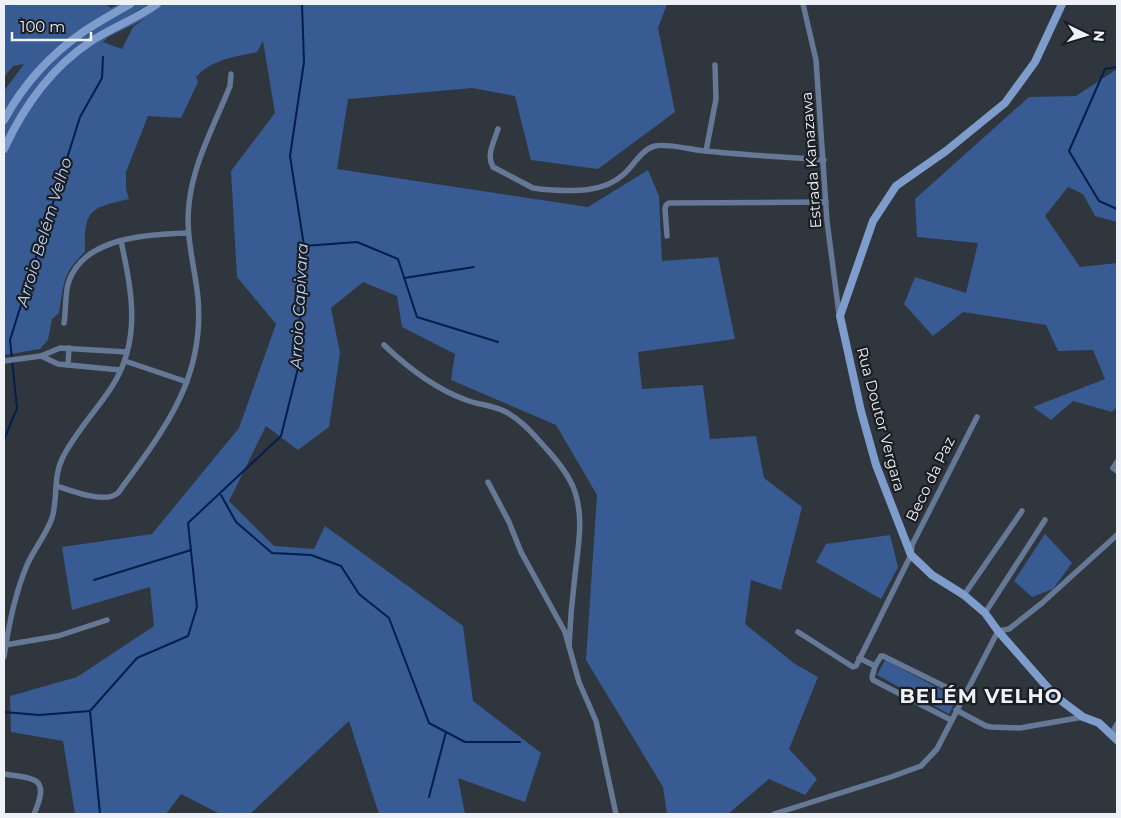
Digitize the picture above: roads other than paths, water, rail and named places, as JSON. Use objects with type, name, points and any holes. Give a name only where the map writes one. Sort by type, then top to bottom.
[{"type":"main road","points":[[4,120],[27,85],[60,50],[85,31],[130,4]]},
{"type":"main road","points":[[4,150],[13,129],[29,103],[57,70],[90,42],[157,4]]},
{"type":"main road","points":[[840,316],[873,221],[896,186],[946,152],[1006,102],[1035,62],[1062,4]]},
{"type":"main road","name":"Rua Doutor Vergara","points":[[840,316],[861,411],[876,465],[911,555],[932,576],[964,595],[985,613],[998,631],[1055,696],[1083,717],[1099,723],[1114,734]]},
{"type":"main road","points":[[1114,734],[1117,740]]},
{"type":"street","name":"Estrada Kanazawa","points":[[803,4],[816,60],[826,202],[832,264],[840,316]]},
{"type":"street","points":[[706,151],[716,99],[715,65]]},
{"type":"street","points":[[57,486],[103,498],[114,497],[168,424],[187,382],[196,342],[199,308],[188,233],[189,203],[194,176],[230,86],[231,74]]},
{"type":"street","points":[[498,130],[490,153],[490,162],[493,168],[533,188],[540,189],[582,191],[601,187],[623,175],[645,152],[654,146],[824,160]]},
{"type":"street","points":[[667,236],[665,209],[669,203],[826,202]]},
{"type":"street","points":[[64,323],[68,284],[77,268],[90,254],[98,249],[121,241],[150,235],[188,233]]},
{"type":"street","points":[[4,657],[5,644],[22,578],[55,510],[57,477],[62,459],[112,386],[125,362],[131,328],[132,302],[121,241]]},
{"type":"street","points":[[384,345],[401,362],[437,385],[466,400],[506,412],[526,427],[563,469],[575,492],[580,518],[580,547],[571,610],[570,647]]},
{"type":"street","points":[[4,361],[41,356],[60,348],[127,352]]},
{"type":"street","points":[[68,365],[69,348]]},
{"type":"street","points":[[41,356],[58,364],[120,370]]},
{"type":"street","points":[[125,362],[187,382]]},
{"type":"street","name":"Beco da Paz","points":[[860,658],[911,555],[912,545],[976,417]]},
{"type":"street","points":[[488,482],[508,522],[520,552],[565,632],[579,682],[596,721],[616,814]]},
{"type":"street","points":[[964,595],[1022,511]]},
{"type":"street","points":[[985,613],[1046,520]]},
{"type":"street","points":[[774,814],[922,766],[937,749],[998,631],[1009,628],[1042,603],[1117,535]]},
{"type":"street","points":[[5,644],[58,636],[107,620]]},
{"type":"street","points":[[798,632],[854,667],[860,658],[875,666]]},
{"type":"street","points":[[951,720],[873,680],[875,666],[881,656],[884,656],[964,696]]},
{"type":"street","points":[[956,710],[991,728],[1020,728],[1083,717]]},
{"type":"street","points":[[1114,734],[1117,724]]},
{"type":"street","points":[[4,774],[33,778],[39,783],[40,797],[34,814]]},
{"type":"waterway","name":"Arroio Capivara","points":[[100,814],[90,711],[137,658],[188,636],[197,607],[188,523],[281,436],[298,368],[304,246],[290,156],[304,62],[302,4]]},
{"type":"waterway","name":"Arroio Belém Velho","points":[[4,440],[17,408],[10,340],[80,117],[102,78],[103,57]]},
{"type":"waterway","points":[[1117,67],[1105,69],[1069,151],[1099,201],[1117,209]]},
{"type":"waterway","points":[[304,246],[357,242],[398,259],[417,317],[498,342]]},
{"type":"waterway","points":[[404,278],[474,267]]},
{"type":"waterway","points":[[221,495],[236,522],[272,553],[311,555],[341,566],[359,594],[389,618],[429,723],[465,742],[520,742]]},
{"type":"waterway","points":[[94,580],[191,550]]},
{"type":"waterway","points":[[4,712],[39,715],[90,711]]},
{"type":"waterway","points":[[429,797],[446,732]]},
{"type":"district","name":"BELÉM VELHO","points":[[981,696]]}]
